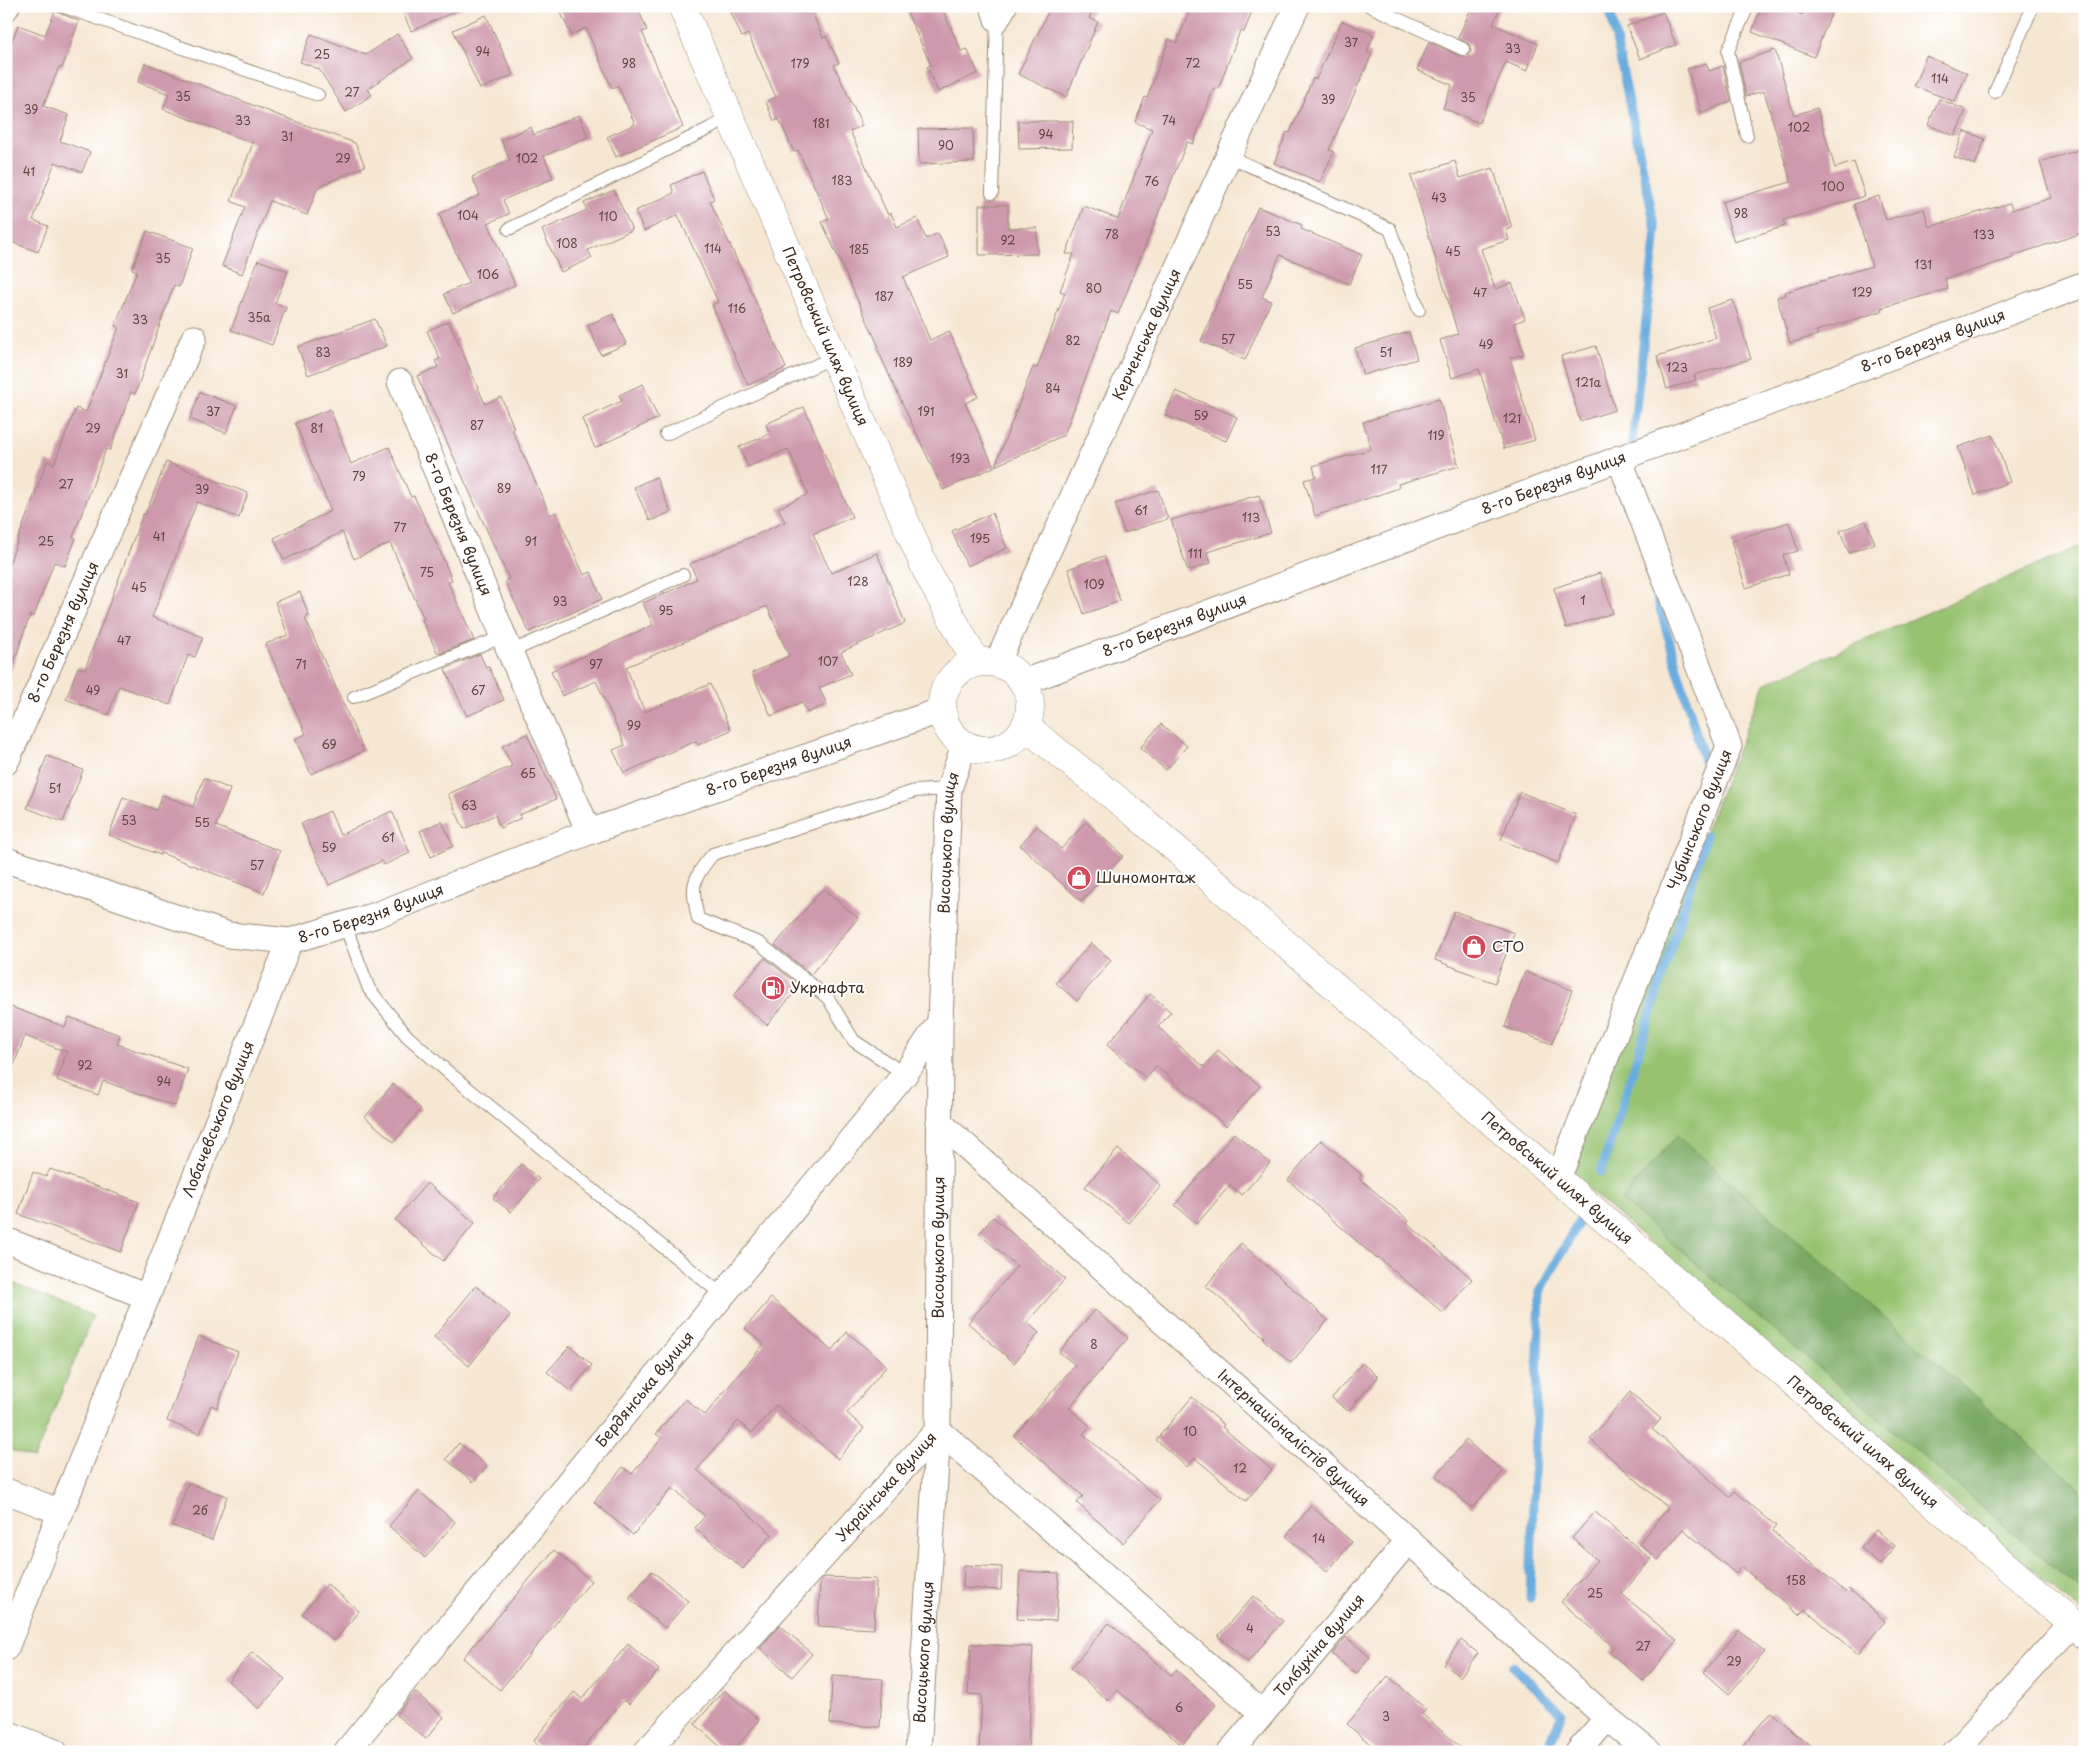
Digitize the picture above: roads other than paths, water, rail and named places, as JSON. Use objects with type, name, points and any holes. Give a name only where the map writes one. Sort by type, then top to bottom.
[{"type":"street","name":"Петровський шлях вулиця","points":[[682,6],[928,574],[986,662],[1007,667],[1024,682]]},
{"type":"street","name":"Керченська вулиця","points":[[986,662],[1228,156],[1297,6]]},
{"type":"street","name":"8-го Березня вулиця","points":[[1024,682],[2085,284]]},
{"type":"street","name":"8-го Березня вулиця","points":[[6,762],[194,338]]},
{"type":"street","name":"8-го Березня вулиця","points":[[400,382],[507,644],[589,832]]},
{"type":"street","name":"Чубинського вулиця","points":[[1558,1179],[1729,746],[1619,458]]},
{"type":"street","points":[[986,662],[963,668],[947,684],[943,695],[942,710],[948,729],[964,744],[975,749],[998,748],[1009,744],[1025,726],[1030,705],[1024,682]]},
{"type":"street","name":"8-го Березня вулиця","points":[[6,860],[229,935],[290,941],[345,925],[589,832],[942,710]]},
{"type":"street","name":"Петровський шлях вулиця","points":[[1025,726],[1133,812],[2078,1629]]},
{"type":"street","name":"Висоцького вулиця","points":[[918,1752],[938,1430],[940,1022],[949,789],[964,744]]},
{"type":"street","name":"Лобачевського вулиця","points":[[6,1648],[290,941]]},
{"type":"street","name":"Бердянська вулиця","points":[[346,1752],[721,1294],[905,1074],[940,1022]]},
{"type":"street","name":"Інтернаціоналістів вулиця","points":[[940,1122],[1607,1718],[1649,1752]]},
{"type":"street","points":[[6,1240],[148,1297]]},
{"type":"street","name":"Українська вулиця","points":[[646,1752],[938,1430],[1262,1713]]},
{"type":"street","points":[[6,1491],[61,1512]]},
{"type":"street","name":"Толбухіна вулиця","points":[[1230,1752],[1409,1540]]},
{"type":"street","points":[[1956,1752],[2078,1629]]},
{"type":"street","points":[[1578,1752],[1607,1718]]},
{"type":"street","points":[[6,1733],[55,1752]]},
{"type":"lane","points":[[62,6],[318,95]]},
{"type":"lane","points":[[1370,6],[1463,49]]},
{"type":"lane","points":[[1747,136],[1728,51],[1748,6]]},
{"type":"lane","points":[[1995,92],[2033,6]]},
{"type":"lane","points":[[992,193],[998,10]]},
{"type":"lane","points":[[509,229],[730,118]]},
{"type":"lane","points":[[1228,156],[1390,229],[1419,310]]},
{"type":"lane","points":[[666,434],[834,357]]},
{"type":"lane","points":[[354,697],[507,644],[683,575]]},
{"type":"lane","points":[[905,1074],[854,1040],[828,998],[759,943],[698,919],[692,890],[699,870],[713,854],[915,791],[949,789]]},
{"type":"lane","points":[[345,925],[369,989],[407,1036],[456,1079],[721,1294]]},
{"type":"waterway","points":[[1609,6],[1656,231],[1632,443]]},
{"type":"waterway","points":[[1649,570],[1709,778]]},
{"type":"waterway","points":[[1601,1172],[1706,836]]},
{"type":"waterway","points":[[1530,1598],[1540,1292],[1582,1216]]},
{"type":"waterway","points":[[1512,1666],[1562,1713],[1547,1752]]},
{"type":"place","name":"Шиномонтаж","points":[[1079,878]]},
{"type":"place","name":"СТО","points":[[1474,947]]},
{"type":"place","name":"Укрнафта","points":[[773,988]]}]
